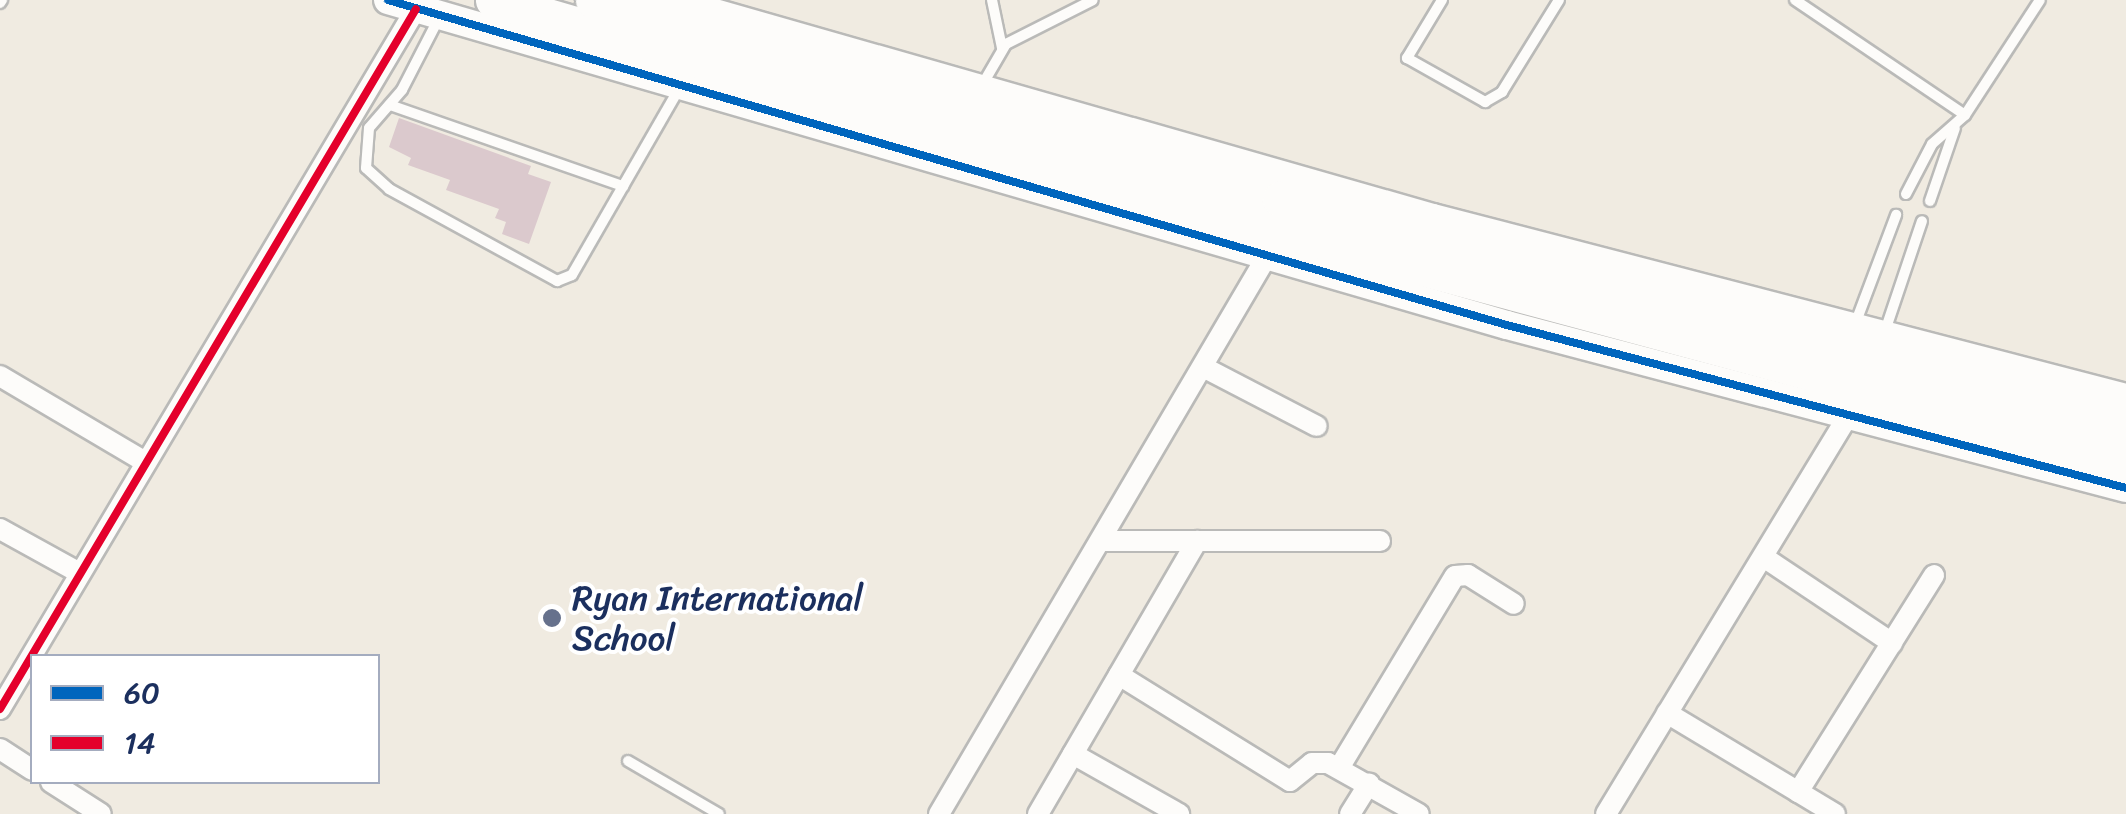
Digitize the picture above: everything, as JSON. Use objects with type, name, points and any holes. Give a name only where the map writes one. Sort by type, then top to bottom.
[{"type":"highway","points":[[492,0],[854,110],[1862,365],[2126,426]]},
{"type":"highway","points":[[593,0],[1862,365],[2126,458]]},
{"type":"main road","points":[[388,0],[1267,256],[1862,365],[2126,398]]},
{"type":"main road","points":[[680,2],[1862,365],[2126,488]]},
{"type":"street","points":[[31,654],[144,462],[428,12]]},
{"type":"street","points":[[939,814],[1267,256]]},
{"type":"street","points":[[1606,814],[1765,558],[1862,365]]},
{"type":"street","points":[[1202,367],[1317,426]]},
{"type":"street","points":[[0,376],[144,462]]},
{"type":"street","points":[[0,529],[78,572]]},
{"type":"street","points":[[1101,541],[1380,541]]},
{"type":"street","points":[[1041,813],[1197,541]]},
{"type":"street","points":[[1765,558],[1892,643]]},
{"type":"street","points":[[1798,792],[1934,575]]},
{"type":"street","points":[[1339,768],[1455,576],[1468,576],[1514,604]]},
{"type":"street","points":[[0,709],[30,656]]},
{"type":"street","points":[[1119,675],[1290,781],[1312,763],[1339,768],[1419,814]]},
{"type":"street","points":[[1667,712],[1835,814]]},
{"type":"street","points":[[0,749],[30,769]]},
{"type":"street","points":[[1073,754],[1179,814]]},
{"type":"street","points":[[54,784],[101,814]]},
{"type":"street","points":[[1350,814],[1369,784]]},
{"type":"lane","points":[[992,0],[1002,48]]},
{"type":"lane","points":[[978,92],[1002,48],[1092,0]]},
{"type":"lane","points":[[1442,0],[1407,58],[1486,102],[1502,92],[1559,0]]},
{"type":"lane","points":[[1796,0],[1965,115]]},
{"type":"lane","points":[[1930,200],[1956,127],[2040,0]]},
{"type":"lane","points":[[428,12],[390,104],[366,136],[362,158],[370,174],[557,281],[572,275],[682,85]]},
{"type":"lane","points":[[390,104],[623,186]]},
{"type":"lane","points":[[1906,194],[1932,144],[1956,127]]},
{"type":"lane","points":[[1862,365],[1896,215]]},
{"type":"lane","points":[[1862,365],[1922,221]]},
{"type":"lane","points":[[628,761],[719,814]]},
{"type":"building","points":[[399,118],[531,166],[528,174],[551,182],[529,244],[502,234],[506,222],[495,218],[499,209],[446,190],[450,180],[408,165],[411,158],[389,147]]},
{"type":"transit line","name":"60","points":[[388,0],[1507,325],[2126,488]]},
{"type":"transit line","name":"14","points":[[33,654],[416,9]]},
{"type":"transit line","name":"14","points":[[0,709],[30,659]]},
{"type":"place","name":"Ryan International School","points":[[552,618]]}]
